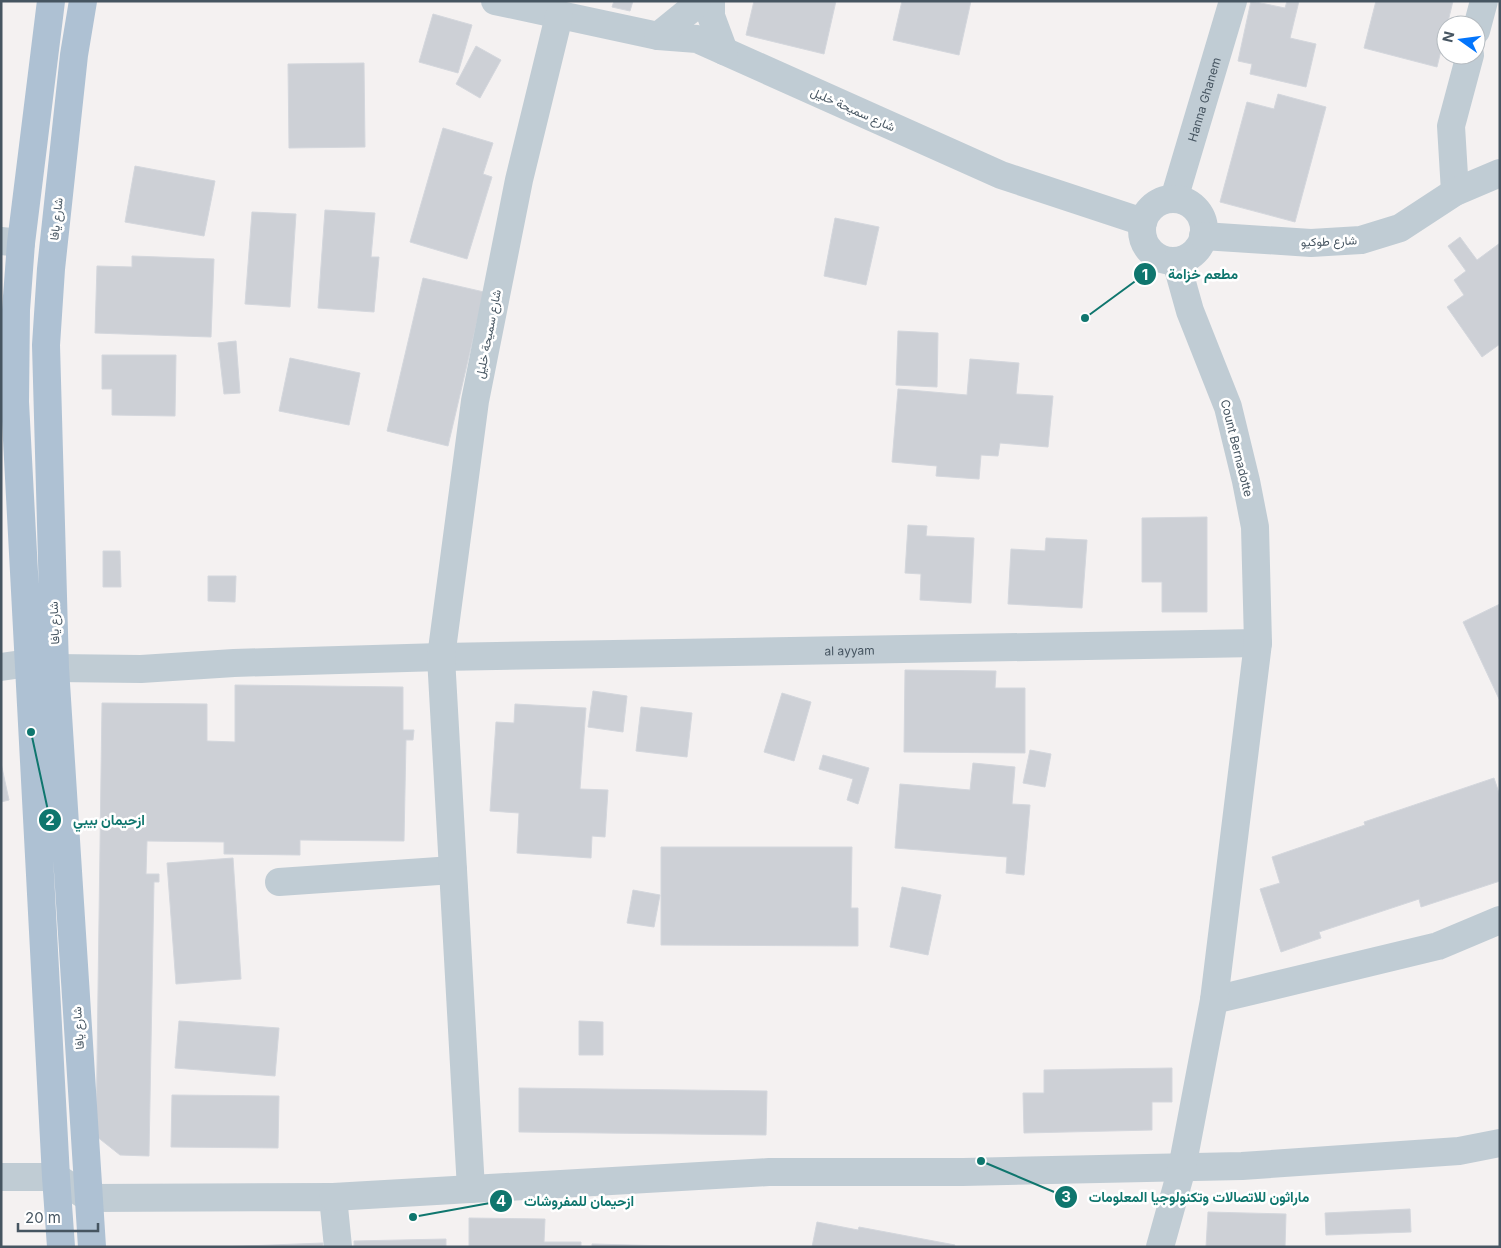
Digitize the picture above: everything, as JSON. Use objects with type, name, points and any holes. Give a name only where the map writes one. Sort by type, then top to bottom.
[{"type":"main road","points":[[51,1],[11,242],[16,310],[15,402],[61,1247]]},
{"type":"main road","name":"شارع يافا","points":[[83,1],[74,55],[51,268],[46,345],[55,668],[92,1247]]},
{"type":"street","name":"شارع سميحة خليل","points":[[495,1],[658,36],[697,39],[1001,175],[1142,222]]},
{"type":"street","points":[[658,36],[695,6],[697,1]]},
{"type":"street","points":[[711,1],[711,16],[724,51]]},
{"type":"street","name":"Hanna Ghanem","points":[[1174,199],[1233,1]]},
{"type":"street","points":[[1480,15],[1484,1]]},
{"type":"street","name":"شارع سميحة خليل","points":[[471,1189],[441,657],[475,401],[519,180],[559,16]]},
{"type":"street","points":[[1455,192],[1451,126],[1467,65]]},
{"type":"street","name":"شارع طوكيو","points":[[1203,236],[1311,243],[1361,240],[1400,228],[1455,192],[1500,173]]},
{"type":"street","points":[[1174,199],[1185,201],[1194,206],[1204,225],[1200,245],[1194,253],[1176,261],[1157,257],[1150,250],[1143,237],[1142,222],[1147,212],[1154,205],[1164,200],[1174,199]]},
{"type":"street","name":"Count Bernadotte","points":[[1160,1247],[1182,1168],[1214,1000],[1258,643],[1256,527],[1228,407],[1190,311],[1176,261]]},
{"type":"street","name":"al ayyam","points":[[55,668],[141,668],[234,663],[441,657],[1258,643]]},
{"type":"street","points":[[1,667],[29,663]]},
{"type":"street","points":[[279,882],[453,870]]},
{"type":"street","points":[[1214,1000],[1438,946],[1500,920]]},
{"type":"street","points":[[1,1177],[56,1177],[89,1198],[334,1197],[769,1172],[963,1172],[1242,1166],[1459,1151],[1500,1143]]},
{"type":"street","points":[[334,1197],[338,1247]]},
{"type":"building","points":[[614,1],[633,1],[630,11],[612,7]]},
{"type":"building","points":[[754,1],[836,1],[824,54],[746,35]]},
{"type":"building","points":[[902,1],[971,1],[959,55],[893,40]]},
{"type":"building","points":[[1251,1],[1285,8],[1287,1],[1299,1],[1290,38],[1316,44],[1306,87],[1250,74],[1252,64],[1238,61]]},
{"type":"building","points":[[1376,1],[1453,1],[1450,15],[1436,15],[1437,67],[1364,48]]},
{"type":"building","points":[[433,14],[472,25],[458,73],[419,62]]},
{"type":"building","points":[[476,46],[501,60],[480,98],[456,84]]},
{"type":"building","points":[[364,63],[365,147],[289,148],[288,64]]},
{"type":"building","points":[[1278,94],[1326,107],[1295,222],[1220,202],[1247,102],[1274,109]]},
{"type":"building","points":[[443,128],[493,143],[483,174],[492,177],[467,259],[410,242]]},
{"type":"building","points":[[135,166],[215,181],[204,236],[125,222]]},
{"type":"building","points":[[325,210],[375,213],[371,257],[379,257],[374,312],[318,308]]},
{"type":"building","points":[[252,212],[296,214],[290,307],[245,304]]},
{"type":"building","points":[[835,218],[879,227],[866,285],[824,276]]},
{"type":"building","points":[[1460,237],[1477,260],[1500,243],[1500,344],[1482,357],[1447,307],[1464,295],[1454,280],[1466,271],[1448,246]]},
{"type":"building","points":[[132,256],[214,259],[211,337],[95,333],[97,266],[132,267]]},
{"type":"building","points":[[423,278],[484,292],[448,446],[387,431]]},
{"type":"building","points":[[898,331],[938,333],[937,387],[896,385]]},
{"type":"building","points":[[236,341],[240,393],[224,394],[218,343]]},
{"type":"building","points":[[102,355],[176,355],[175,416],[112,415],[112,389],[102,389]]},
{"type":"building","points":[[290,358],[360,373],[349,425],[279,411]]},
{"type":"building","points":[[970,359],[1019,363],[1016,394],[1053,396],[1048,447],[1000,443],[998,456],[981,455],[979,479],[936,476],[937,466],[892,462],[898,389],[967,395]]},
{"type":"building","points":[[1207,517],[1207,612],[1162,612],[1162,582],[1142,582],[1142,518]]},
{"type":"building","points":[[908,525],[927,526],[926,536],[974,538],[971,603],[920,600],[921,574],[905,573]]},
{"type":"building","points":[[1046,538],[1087,540],[1082,608],[1008,604],[1011,549],[1045,551]]},
{"type":"building","points":[[103,551],[120,551],[121,587],[103,587]]},
{"type":"building","points":[[208,576],[236,576],[235,602],[208,601]]},
{"type":"building","points":[[1500,604],[1500,701],[1463,622]]},
{"type":"building","points":[[905,670],[996,671],[995,688],[1025,688],[1025,753],[904,752]]},
{"type":"building","points":[[235,685],[403,687],[403,730],[414,730],[413,740],[406,740],[404,841],[300,840],[300,855],[224,854],[224,842],[147,841],[146,874],[159,874],[159,882],[154,882],[149,1156],[120,1155],[96,1136],[102,703],[207,704],[207,741],[235,742]]},
{"type":"building","points":[[593,691],[627,696],[623,732],[588,727]]},
{"type":"building","points":[[782,693],[811,702],[794,761],[764,752]]},
{"type":"building","points":[[515,704],[586,708],[580,789],[608,790],[605,837],[592,836],[591,858],[517,853],[519,813],[490,811],[496,722],[514,723]]},
{"type":"building","points":[[641,707],[692,713],[687,757],[636,751]]},
{"type":"building","points":[[1030,750],[1051,754],[1045,787],[1023,783]]},
{"type":"building","points":[[823,755],[869,768],[858,804],[847,800],[853,779],[819,769]]},
{"type":"building","points":[[1,763],[9,800],[1,802]]},
{"type":"building","points":[[973,763],[1015,767],[1012,804],[1030,805],[1024,875],[1006,873],[1007,857],[895,848],[900,784],[970,790]]},
{"type":"building","points":[[1494,778],[1500,796],[1500,881],[1421,907],[1419,899],[1319,932],[1321,938],[1281,952],[1260,889],[1280,883],[1272,857],[1365,825],[1364,822]]},
{"type":"building","points":[[661,847],[852,847],[851,908],[858,908],[858,946],[661,945]]},
{"type":"building","points":[[233,858],[241,979],[176,984],[167,863]]},
{"type":"building","points":[[902,887],[941,895],[928,955],[890,947]]},
{"type":"building","points":[[633,890],[660,895],[654,927],[627,923]]},
{"type":"building","points":[[179,1021],[279,1028],[275,1076],[175,1068]]},
{"type":"building","points":[[579,1021],[603,1022],[603,1055],[579,1055]]},
{"type":"building","points":[[1172,1068],[1172,1102],[1152,1102],[1152,1130],[1024,1133],[1023,1093],[1044,1093],[1044,1070]]},
{"type":"building","points":[[519,1088],[767,1091],[766,1135],[519,1132]]},
{"type":"building","points":[[172,1095],[279,1096],[278,1148],[171,1147]]},
{"type":"building","points":[[1410,1209],[1411,1232],[1326,1235],[1325,1213]]},
{"type":"building","points":[[1208,1212],[1286,1214],[1285,1247],[1206,1247]]},
{"type":"building","points":[[469,1218],[545,1219],[544,1242],[581,1242],[581,1247],[469,1247]]},
{"type":"building","points":[[817,1222],[858,1230],[859,1227],[955,1245],[954,1247],[812,1247]]},
{"type":"building","points":[[446,1239],[446,1247],[354,1247],[354,1241]]},
{"type":"building","points":[[323,1243],[323,1247],[219,1247]]},
{"type":"building","points":[[592,1244],[670,1246],[670,1247],[592,1247]]},
{"type":"place","name":"مطعم خزامة","points":[[1085,318]]},
{"type":"place","name":"ازحيمان بيبي","points":[[31,732]]},
{"type":"place","name":"ماراثون للاتصالات وتكنولوجيا المعلومات","points":[[981,1161]]},
{"type":"place","name":"ازحيمان للمفروشات","points":[[413,1217]]}]
